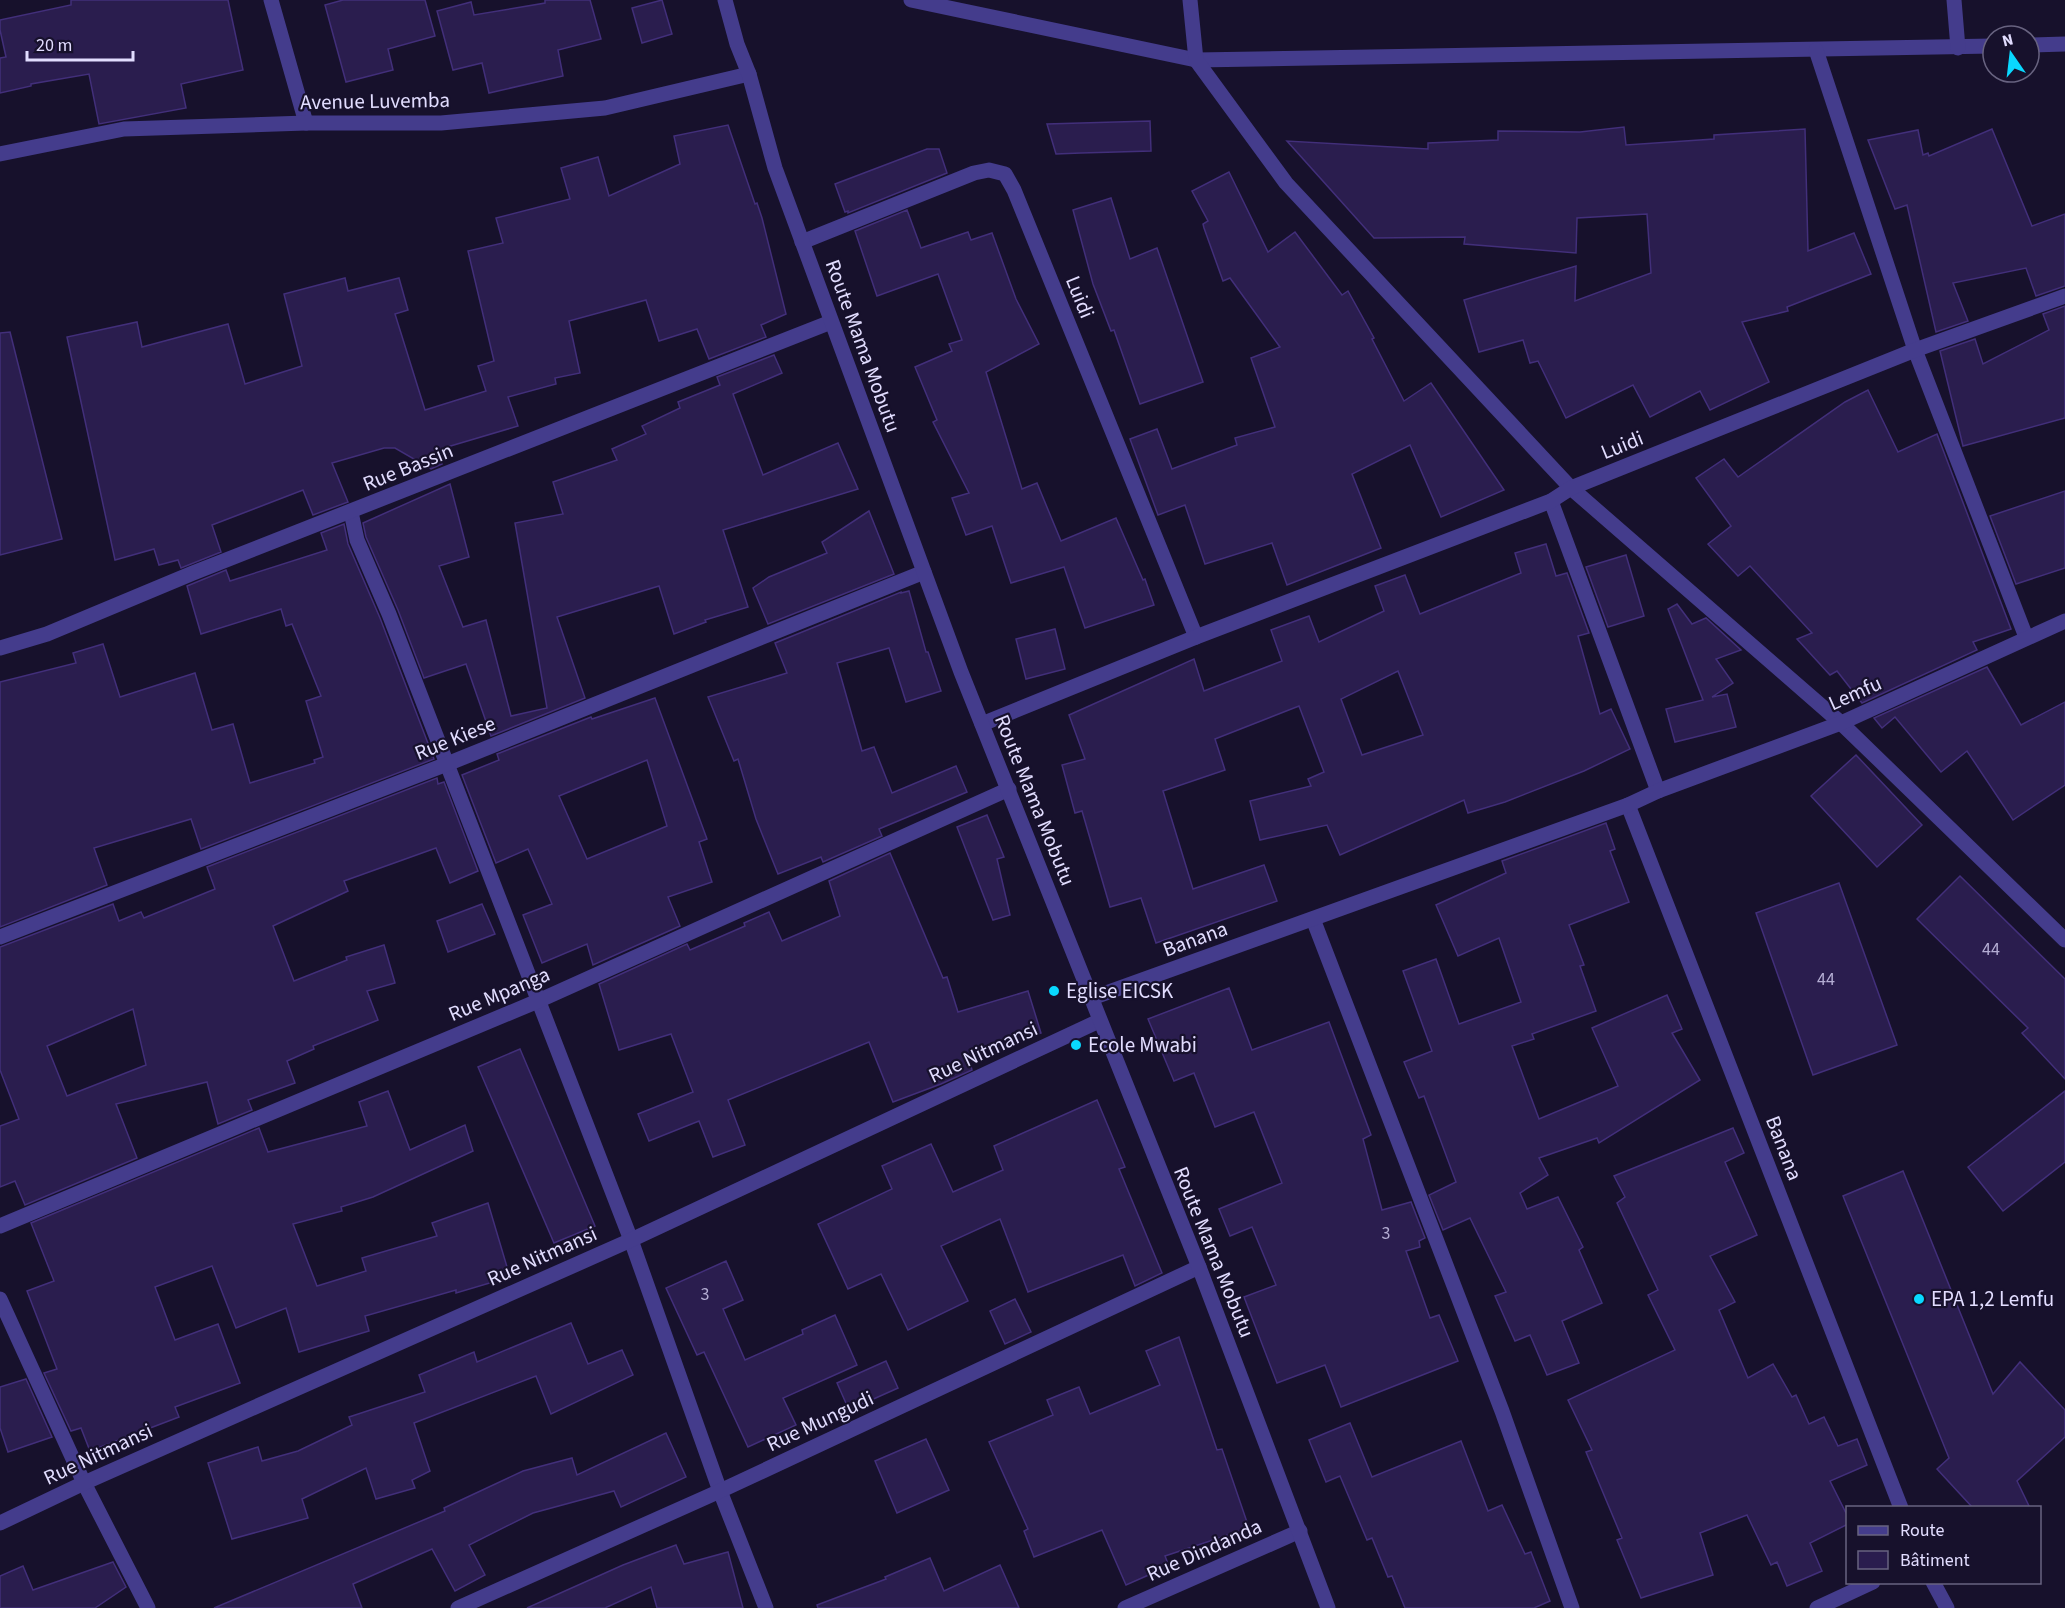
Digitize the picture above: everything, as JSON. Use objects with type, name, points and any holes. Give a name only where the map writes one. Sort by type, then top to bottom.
[{"type":"street","points":[[271,0],[306,123]]},
{"type":"street","name":"Route Mama Mobutu","points":[[724,0],[749,75],[775,168],[924,572],[982,724],[1092,998],[1099,1021],[1199,1267],[1328,1608]]},
{"type":"street","points":[[911,0],[1196,60],[1981,47]]},
{"type":"street","points":[[1190,0],[1196,60],[1286,183],[1571,488],[1840,723],[2065,940]]},
{"type":"street","points":[[1954,0],[1958,48]]},
{"type":"street","points":[[2041,45],[2065,44]]},
{"type":"street","points":[[1816,50],[1915,350],[2026,637]]},
{"type":"street","name":"Avenue Luvemba","points":[[0,154],[124,129],[306,123],[441,123],[605,108],[749,75]]},
{"type":"street","name":"Luidi","points":[[802,242],[974,173],[989,170],[1005,174],[1019,201],[1196,637]]},
{"type":"street","name":"Luidi","points":[[982,724],[1196,637],[1551,501],[1571,488],[1915,350],[2065,296]]},
{"type":"street","name":"Rue Bassin","points":[[0,648],[47,634],[193,573],[831,322]]},
{"type":"street","points":[[1551,501],[1658,791]]},
{"type":"street","points":[[351,512],[357,540],[389,614],[631,1240],[720,1491],[766,1608]]},
{"type":"street","name":"Rue Kiese","points":[[0,937],[447,764],[924,572]]},
{"type":"street","name":"Lemfu","points":[[1658,791],[1840,723],[2065,621]]},
{"type":"street","name":"Rue Mpanga","points":[[0,1226],[538,1001],[1009,789]]},
{"type":"street","name":"Banana","points":[[1092,998],[1628,805],[1658,791]]},
{"type":"street","name":"Banana","points":[[1628,805],[1900,1506]]},
{"type":"street","points":[[1312,920],[1502,1411],[1572,1608]]},
{"type":"street","name":"Rue Nitmansi","points":[[0,1523],[84,1483],[631,1240],[1099,1021]]},
{"type":"street","name":"Rue Mungudi","points":[[458,1608],[720,1491],[1199,1267]]},
{"type":"street","points":[[0,1299],[84,1483],[148,1608]]},
{"type":"street","name":"Rue Dindanda","points":[[1125,1608],[1300,1531]]},
{"type":"street","points":[[1817,1608],[1870,1584]]},
{"type":"street","points":[[1934,1584],[1947,1608]]},
{"type":"building","points":[[71,0],[228,0],[243,70],[181,84],[186,108],[99,124],[89,74],[31,84],[31,86],[0,93],[0,58],[6,57],[0,20],[71,5]]},
{"type":"building","points":[[343,0],[425,0],[435,36],[388,49],[393,70],[346,82],[325,5]]},
{"type":"building","points":[[545,0],[590,0],[601,39],[558,50],[563,76],[489,93],[482,63],[453,70],[437,11],[471,2],[474,15],[545,3]]},
{"type":"building","points":[[662,0],[672,34],[642,43],[632,8]]},
{"type":"building","points":[[1150,121],[1151,151],[1056,154],[1047,124]]},
{"type":"building","points":[[728,125],[762,218],[786,314],[761,325],[766,337],[709,359],[697,329],[659,341],[646,300],[569,321],[580,373],[555,378],[556,384],[508,397],[518,426],[437,450],[442,464],[431,469],[395,448],[384,448],[332,463],[348,502],[313,515],[303,490],[212,525],[221,552],[181,568],[178,560],[159,565],[154,549],[115,560],[67,337],[137,322],[142,347],[228,324],[245,384],[302,366],[284,294],[345,278],[348,291],[399,278],[408,310],[395,314],[425,410],[486,391],[478,366],[494,361],[468,251],[503,243],[496,218],[570,199],[561,168],[598,157],[609,196],[680,164],[674,136]]},
{"type":"building","points":[[1624,127],[1626,145],[1714,139],[1714,135],[1805,129],[1808,251],[1854,233],[1871,274],[1787,307],[1788,311],[1742,322],[1769,382],[1710,410],[1700,391],[1650,417],[1633,385],[1566,418],[1538,361],[1530,363],[1523,340],[1479,352],[1464,300],[1576,266],[1575,301],[1651,273],[1647,214],[1577,218],[1576,253],[1464,244],[1465,237],[1374,238],[1287,141],[1428,149],[1428,143],[1498,140],[1498,131],[1580,132]]},
{"type":"building","points":[[1992,129],[2032,226],[2065,214],[2065,286],[2036,296],[2026,268],[1953,283],[1968,321],[1936,332],[1907,205],[1895,209],[1868,140],[1918,130],[1923,155],[1928,153],[1929,156]]},
{"type":"building","points":[[927,149],[939,149],[947,173],[848,213],[848,211],[845,212],[835,184]]},
{"type":"building","points":[[1229,172],[1268,252],[1295,232],[1342,295],[1348,291],[1374,338],[1372,339],[1404,401],[1431,383],[1504,490],[1441,517],[1410,445],[1352,474],[1381,548],[1287,585],[1272,543],[1205,564],[1185,505],[1158,515],[1130,439],[1157,429],[1172,469],[1237,445],[1235,438],[1275,427],[1251,358],[1280,347],[1230,278],[1223,281],[1203,224],[1208,221],[1192,191]]},
{"type":"building","points":[[1111,198],[1130,259],[1157,248],[1203,382],[1140,404],[1114,330],[1111,331],[1093,284],[1073,210]]},
{"type":"building","points":[[907,210],[921,248],[968,232],[971,240],[992,233],[1016,299],[1039,344],[986,372],[1022,489],[1037,483],[1061,541],[1116,518],[1143,580],[1145,579],[1154,605],[1085,628],[1064,567],[1011,583],[992,526],[966,535],[952,498],[969,493],[933,422],[937,420],[915,367],[952,351],[949,344],[962,340],[938,274],[877,296],[855,231]]},
{"type":"building","points":[[2065,306],[2065,418],[1963,446],[1940,351],[1975,339],[1983,364],[2049,330],[2043,314]]},
{"type":"building","points":[[10,332],[62,539],[0,555],[0,333]]},
{"type":"building","points":[[774,355],[782,373],[733,394],[763,475],[838,443],[858,489],[723,530],[748,607],[705,620],[706,622],[674,634],[659,586],[557,617],[585,698],[491,736],[466,664],[424,678],[398,610],[366,537],[363,523],[450,484],[469,557],[439,566],[463,627],[486,620],[511,716],[547,708],[515,523],[563,514],[553,482],[617,460],[612,449],[646,434],[642,426],[680,408],[678,402],[720,385],[717,377]]},
{"type":"building","points":[[1868,390],[1898,452],[1937,434],[2011,629],[1973,642],[1977,650],[1862,703],[1837,671],[1830,675],[1797,639],[1812,633],[1750,566],[1738,576],[1708,544],[1731,526],[1696,478],[1724,459],[1738,477],[1845,402]]},
{"type":"building","points":[[2065,491],[2065,568],[2016,584],[1990,516]]},
{"type":"building","points":[[869,511],[894,574],[768,624],[753,588],[769,577],[827,553],[822,542]]},
{"type":"building","points":[[344,524],[348,544],[380,618],[434,759],[201,849],[191,819],[94,848],[107,885],[0,927],[0,682],[76,663],[73,653],[103,644],[120,697],[195,673],[212,730],[233,724],[250,783],[315,763],[314,760],[323,757],[306,701],[321,696],[292,624],[286,626],[281,609],[201,634],[187,586],[226,570],[230,581],[327,550],[321,533]]},
{"type":"building","points":[[1546,544],[1556,576],[1567,573],[1589,633],[1578,636],[1600,714],[1611,709],[1630,749],[1584,771],[1505,802],[1468,813],[1464,800],[1340,855],[1327,825],[1260,840],[1250,801],[1311,786],[1308,779],[1324,772],[1299,706],[1215,739],[1225,770],[1163,791],[1193,889],[1264,865],[1277,901],[1156,943],[1141,898],[1110,907],[1082,811],[1075,813],[1062,765],[1085,759],[1069,715],[1194,659],[1204,691],[1282,661],[1271,630],[1309,616],[1319,642],[1384,611],[1375,586],[1405,575],[1420,614],[1521,573],[1515,553]],"holes":[[[1398,671],[1423,735],[1362,755],[1341,699]]]},
{"type":"building","points":[[1626,555],[1644,616],[1608,627],[1586,567]]},
{"type":"building","points":[[909,591],[926,652],[928,652],[941,691],[906,702],[889,648],[837,663],[862,751],[874,747],[892,793],[956,766],[967,792],[879,829],[882,836],[823,862],[821,857],[778,874],[756,819],[738,759],[734,761],[708,697],[787,673],[775,643],[901,592]]},
{"type":"building","points":[[1677,604],[1692,624],[1706,618],[1741,650],[1716,659],[1733,683],[1712,697],[1727,694],[1736,727],[1675,742],[1666,709],[1703,700],[1668,609]]},
{"type":"building","points":[[1055,629],[1065,669],[1026,679],[1016,639]]},
{"type":"building","points":[[1987,667],[2021,725],[2065,702],[2065,785],[2013,820],[1967,751],[1941,772],[1895,717],[1882,728],[1874,718]]},
{"type":"building","points":[[655,698],[707,839],[699,842],[712,882],[668,897],[680,926],[593,965],[587,944],[542,963],[523,915],[552,904],[528,849],[496,863],[462,775],[499,760],[497,754],[591,717],[592,719]],"holes":[[[647,760],[667,826],[587,859],[559,796]]]},
{"type":"building","points":[[1856,755],[1922,825],[1877,867],[1811,796]]},
{"type":"building","points":[[437,778],[438,784],[444,782],[478,871],[450,883],[436,848],[344,881],[348,891],[273,926],[294,981],[347,960],[346,957],[384,945],[395,983],[367,991],[378,1020],[313,1046],[314,1049],[287,1061],[295,1083],[248,1100],[252,1110],[218,1124],[207,1082],[116,1104],[137,1158],[25,1205],[15,1181],[0,1187],[0,1126],[19,1119],[0,1070],[0,947],[113,904],[119,921],[141,912],[144,918],[215,889],[207,867]],"holes":[[[133,1009],[146,1065],[67,1096],[47,1046]]]},
{"type":"building","points":[[987,815],[1004,857],[997,859],[1010,915],[993,920],[957,827]]},
{"type":"building","points":[[1606,823],[1615,849],[1610,851],[1629,902],[1569,925],[1584,965],[1580,966],[1596,1011],[1532,1034],[1534,1039],[1512,1046],[1539,1119],[1618,1086],[1592,1028],[1667,995],[1682,1029],[1672,1033],[1700,1080],[1599,1143],[1597,1138],[1539,1158],[1548,1175],[1520,1193],[1527,1209],[1558,1197],[1583,1247],[1579,1250],[1602,1303],[1562,1321],[1579,1363],[1547,1375],[1530,1335],[1515,1341],[1495,1296],[1506,1292],[1470,1218],[1443,1230],[1429,1195],[1456,1182],[1424,1096],[1419,1098],[1404,1062],[1432,1051],[1403,971],[1436,959],[1459,1024],[1521,1002],[1499,938],[1458,956],[1436,905],[1506,873],[1502,861]]},
{"type":"building","points":[[890,853],[943,978],[947,977],[958,1012],[1028,991],[1041,1033],[968,1055],[972,1070],[893,1102],[869,1042],[728,1100],[745,1145],[713,1157],[699,1121],[649,1141],[638,1114],[693,1092],[671,1034],[619,1050],[599,984],[687,944],[690,950],[745,926],[744,923],[769,912],[782,941],[840,916],[829,881]]},
{"type":"building","points":[[1960,876],[2065,979],[2065,1079],[2022,1033],[2028,1028],[1917,919]]},
{"type":"building","points":[[1839,883],[1897,1045],[1813,1075],[1756,913]]},
{"type":"building","points":[[482,904],[495,934],[448,952],[437,921]]},
{"type":"building","points":[[1229,988],[1252,1050],[1329,1022],[1371,1135],[1363,1139],[1382,1210],[1411,1202],[1425,1238],[1419,1241],[1420,1247],[1406,1251],[1430,1318],[1439,1315],[1458,1361],[1341,1407],[1325,1365],[1277,1383],[1244,1297],[1276,1285],[1252,1227],[1230,1236],[1219,1209],[1282,1183],[1254,1112],[1215,1127],[1194,1073],[1174,1081],[1148,1019]]},
{"type":"building","points":[[520,1049],[595,1226],[554,1243],[478,1067]]},
{"type":"building","points":[[388,1091],[410,1150],[465,1125],[473,1151],[373,1197],[341,1207],[342,1211],[293,1224],[317,1286],[366,1271],[362,1258],[437,1236],[432,1223],[488,1203],[510,1277],[365,1316],[369,1331],[299,1352],[286,1308],[236,1328],[212,1266],[155,1287],[175,1340],[218,1324],[240,1383],[175,1407],[179,1417],[90,1451],[81,1428],[71,1431],[44,1373],[57,1369],[27,1291],[54,1281],[31,1223],[259,1128],[268,1152],[367,1126],[359,1102]]},
{"type":"building","points":[[2065,1091],[2065,1162],[2003,1211],[1968,1167]]},
{"type":"building","points":[[1097,1100],[1125,1167],[1119,1169],[1162,1273],[1135,1286],[1123,1255],[1028,1292],[1000,1219],[941,1246],[968,1301],[908,1330],[881,1274],[848,1289],[818,1224],[892,1189],[882,1166],[931,1144],[953,1192],[1003,1170],[994,1146]]},
{"type":"building","points":[[1733,1128],[1744,1153],[1725,1162],[1757,1235],[1710,1256],[1735,1302],[1719,1310],[1748,1378],[1773,1364],[1792,1397],[1796,1395],[1809,1424],[1824,1417],[1838,1446],[1857,1439],[1867,1465],[1830,1481],[1846,1513],[1846,1525],[1810,1543],[1822,1571],[1787,1586],[1777,1562],[1771,1565],[1747,1515],[1700,1533],[1713,1575],[1641,1598],[1617,1540],[1622,1538],[1586,1452],[1592,1450],[1568,1400],[1675,1350],[1648,1295],[1658,1290],[1617,1203],[1625,1197],[1614,1176]]},
{"type":"building","points":[[1903,1171],[1993,1394],[2020,1362],[2065,1410],[2065,1437],[2017,1481],[2029,1506],[1971,1506],[1937,1469],[1949,1458],[1843,1196]]},
{"type":"building","points":[[726,1261],[743,1300],[723,1309],[745,1360],[803,1334],[802,1330],[835,1315],[857,1365],[783,1398],[796,1425],[748,1447],[704,1352],[697,1355],[666,1288]]},
{"type":"building","points":[[1015,1299],[1031,1332],[1005,1344],[990,1311]]},
{"type":"building","points":[[571,1323],[588,1364],[622,1350],[633,1375],[551,1414],[536,1376],[414,1423],[430,1471],[412,1480],[415,1488],[376,1499],[366,1468],[302,1499],[308,1518],[232,1539],[208,1463],[258,1447],[262,1461],[298,1451],[352,1425],[349,1417],[425,1392],[419,1375],[474,1352],[477,1362]]},
{"type":"building","points":[[1179,1337],[1217,1450],[1222,1449],[1249,1528],[1165,1556],[1169,1566],[1126,1585],[1102,1530],[1034,1557],[1024,1531],[1028,1529],[989,1442],[1053,1415],[1047,1400],[1079,1387],[1090,1414],[1160,1385],[1146,1351]]},
{"type":"building","points":[[886,1361],[898,1388],[849,1410],[837,1383]]},
{"type":"building","points":[[26,1379],[52,1437],[8,1452],[0,1428],[0,1387]]},
{"type":"building","points":[[1350,1423],[1372,1477],[1461,1441],[1488,1511],[1502,1505],[1525,1554],[1531,1552],[1550,1601],[1534,1608],[1405,1608],[1392,1576],[1388,1577],[1372,1538],[1367,1540],[1340,1476],[1326,1482],[1309,1440]]},
{"type":"building","points":[[666,1433],[686,1477],[621,1507],[614,1491],[533,1513],[469,1545],[485,1575],[455,1591],[432,1549],[353,1584],[362,1608],[214,1608],[445,1511],[444,1508],[523,1471],[572,1458],[577,1475]]},
{"type":"building","points":[[926,1439],[949,1490],[897,1513],[875,1461]]},
{"type":"building","points":[[676,1545],[684,1564],[728,1552],[743,1608],[657,1608],[651,1587],[605,1608],[527,1608],[623,1565]]},
{"type":"building","points":[[930,1558],[944,1591],[1000,1565],[1019,1608],[818,1608],[817,1605],[886,1579],[885,1577]]},
{"type":"building","points":[[113,1562],[126,1587],[95,1608],[0,1608],[0,1576],[23,1566],[33,1590]]},
{"type":"place","name":"Eglise EICSK","points":[[1054,991]]},
{"type":"place","name":"Ecole Mwabi","points":[[1076,1045]]},
{"type":"place","name":"EPA 1,2 Lemfu","points":[[1919,1299]]}]
